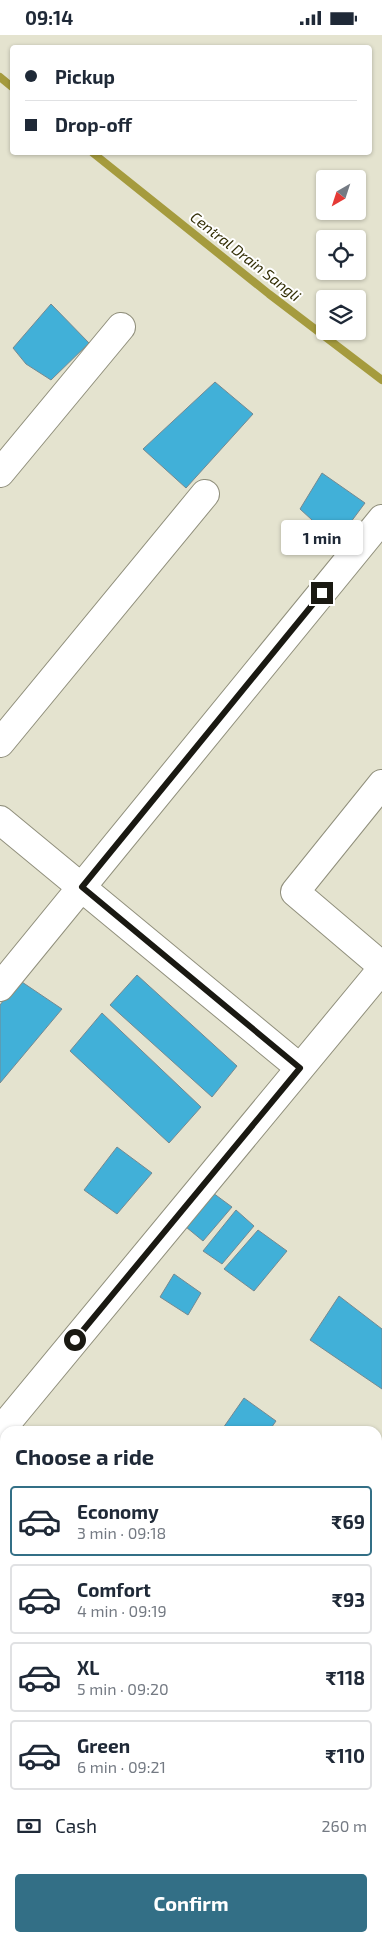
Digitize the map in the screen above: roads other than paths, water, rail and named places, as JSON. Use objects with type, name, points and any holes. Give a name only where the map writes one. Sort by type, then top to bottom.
[{"type":"street","points":[[0,473],[121,327]]},
{"type":"street","points":[[0,743],[205,494]]},
{"type":"street","points":[[0,987],[382,519]]},
{"type":"street","points":[[4,1426],[382,968],[295,892],[382,783]]},
{"type":"street","points":[[0,820],[300,1068]]},
{"type":"waterway","name":"Central Drain Sangli","points":[[0,77],[10,85]]},
{"type":"waterway","name":"Central Drain Sangli","points":[[95,155],[269,294],[382,380]]}]
